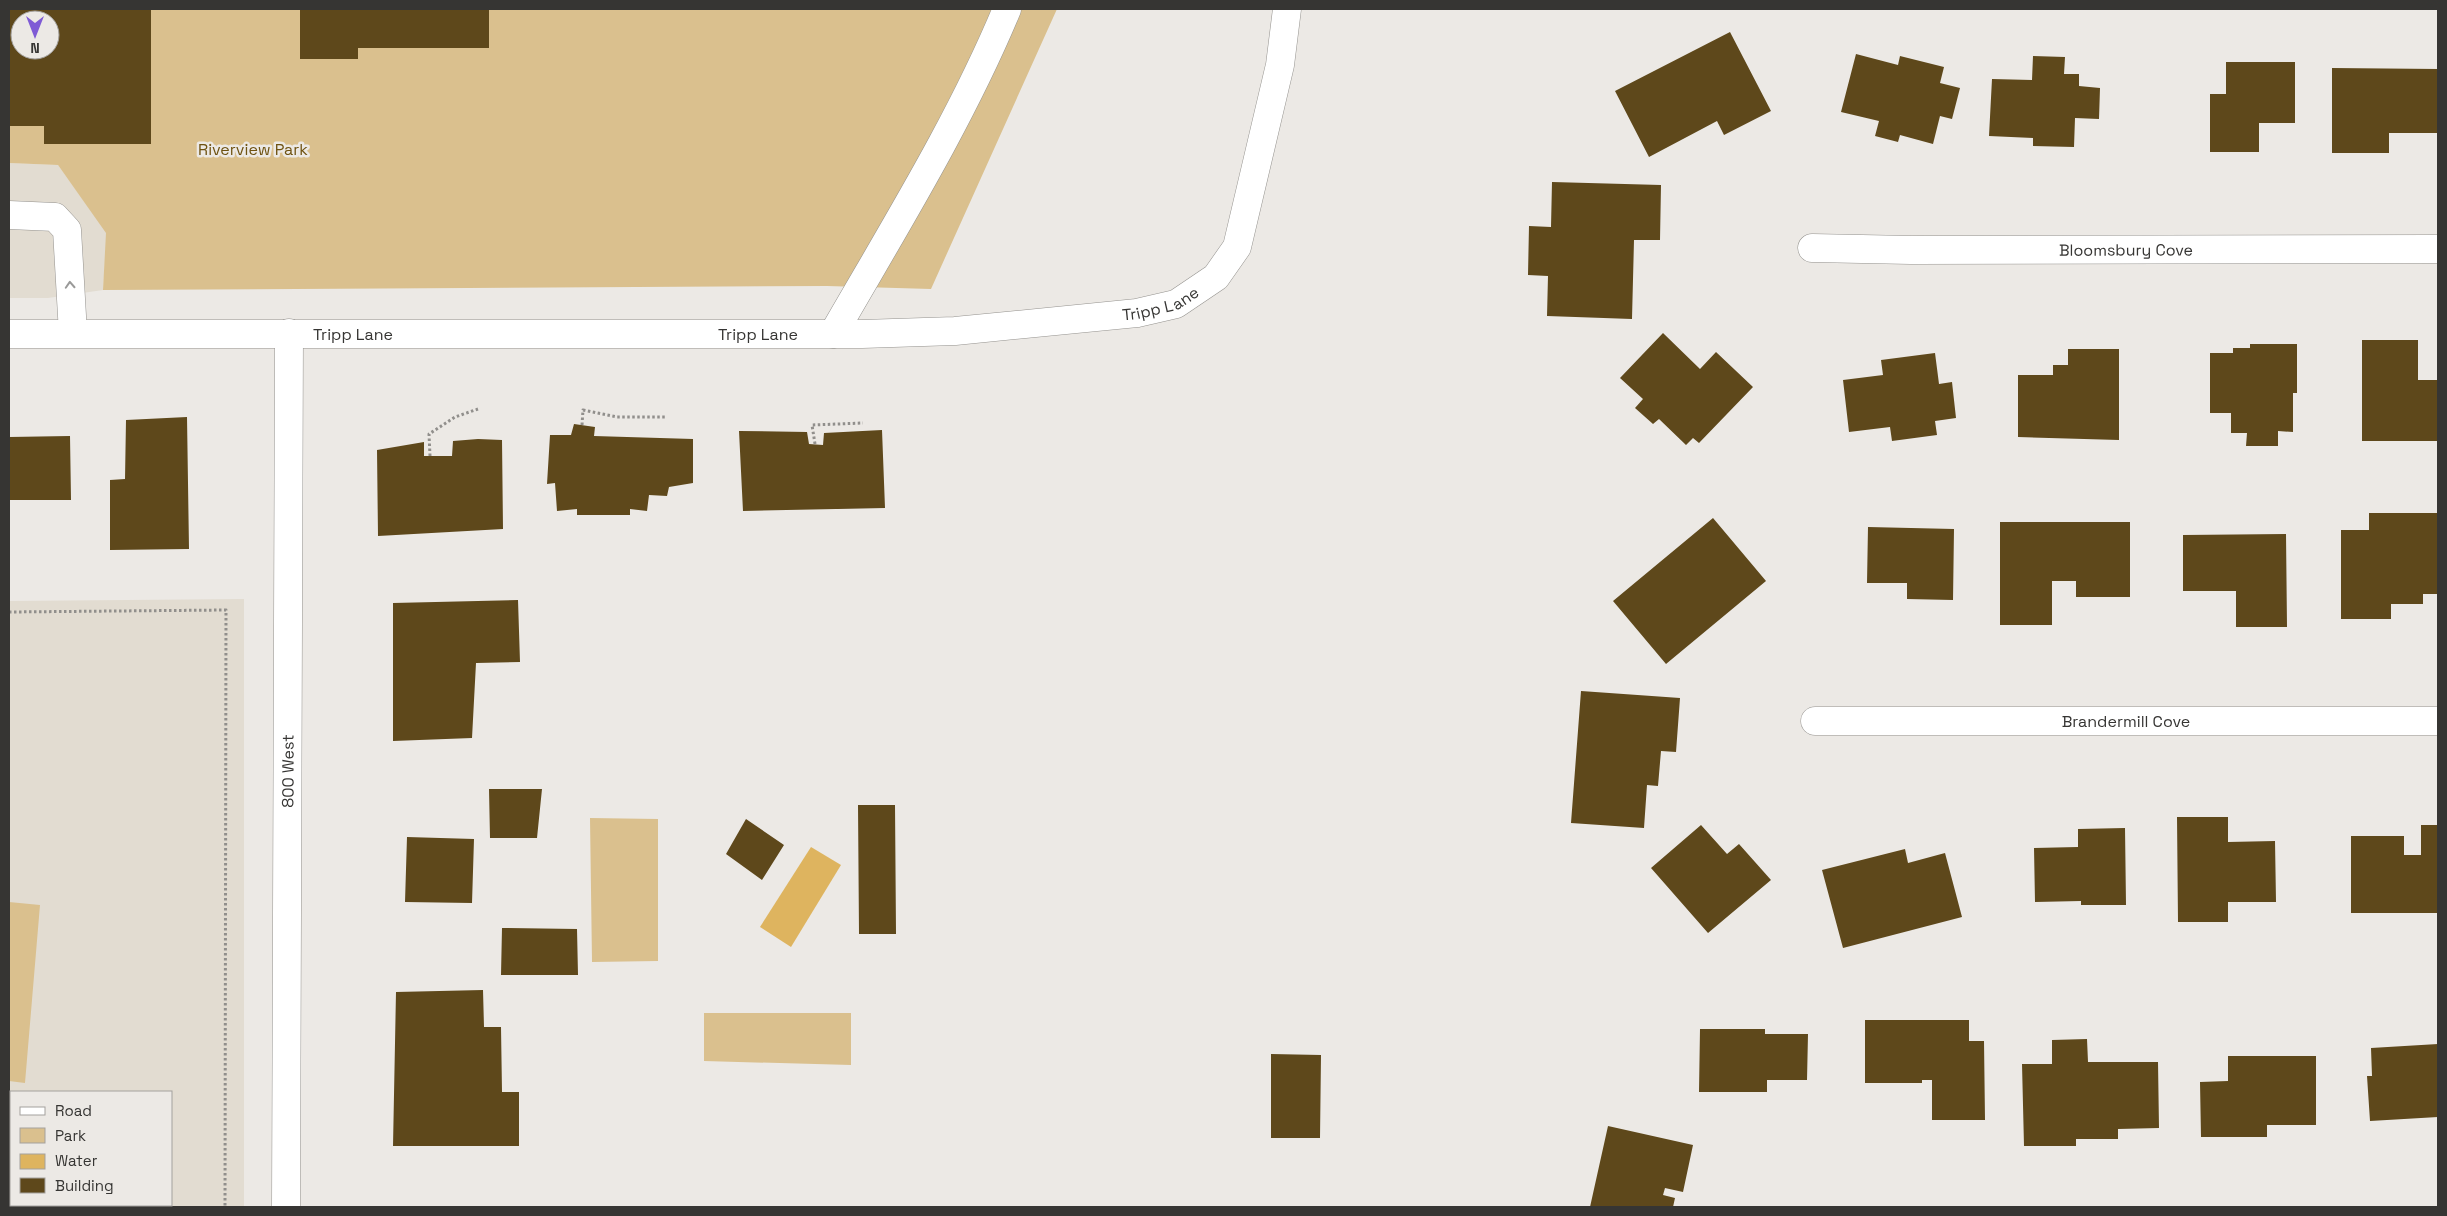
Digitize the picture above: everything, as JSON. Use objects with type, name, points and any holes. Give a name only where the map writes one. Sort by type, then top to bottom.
[{"type":"street","points":[[833,334],[923,175],[991,48],[1006,9]]},
{"type":"street","name":"Tripp Lane","points":[[9,334],[833,334],[955,331],[1137,313],[1176,304],[1216,277],[1237,247],[1280,65],[1287,9]]},
{"type":"street","points":[[9,215],[55,217],[66,230],[73,334]]},
{"type":"street","name":"Bloomsbury Cove","points":[[1812,248],[1911,250],[2438,249]]},
{"type":"street","name":"800 West","points":[[286,1207],[289,334]]},
{"type":"street","name":"Brandermill Cove","points":[[1815,721],[2438,721]]},
{"type":"path","points":[[430,456],[429,434],[455,418],[478,409]]},
{"type":"path","points":[[582,425],[583,410],[617,418],[665,418]]},
{"type":"path","points":[[815,444],[812,425],[863,423]]},
{"type":"path","points":[[9,612],[226,610],[225,1207]]},
{"type":"shaded area","points":[[9,163],[58,165],[107,233],[103,290],[48,298],[9,298]]},
{"type":"shaded area","points":[[244,599],[244,1207],[9,1207],[9,601]]},
{"type":"green space","name":"Riverview Park","points":[[9,9],[1057,9],[931,289],[827,286],[103,290],[106,233],[58,165],[9,163]]},
{"type":"green space","points":[[590,818],[658,819],[658,961],[592,962]]},
{"type":"green space","points":[[9,902],[40,905],[25,1083],[9,1081]]},
{"type":"green space","points":[[704,1013],[851,1013],[851,1065],[704,1061]]},
{"type":"green space","points":[[10,1132],[10,1206],[33,1207],[9,1207]]},
{"type":"water","points":[[811,847],[841,865],[791,947],[760,927]]},
{"type":"building","points":[[9,9],[151,9],[151,144],[44,144],[44,126],[9,126]]},
{"type":"building","points":[[300,9],[489,9],[489,48],[358,48],[358,59],[300,59]]},
{"type":"building","points":[[1730,32],[1771,111],[1724,135],[1717,121],[1649,157],[1615,91]]},
{"type":"building","points":[[1856,54],[1898,65],[1900,56],[1944,67],[1940,83],[1960,88],[1952,119],[1940,116],[1933,144],[1900,135],[1898,142],[1875,136],[1879,121],[1841,112]]},
{"type":"building","points":[[2033,56],[2065,57],[2064,74],[2079,74],[2079,86],[2100,88],[2099,119],[2075,118],[2074,147],[2033,146],[2033,138],[1989,136],[1992,79],[2032,80]]},
{"type":"building","points":[[2226,62],[2295,62],[2295,123],[2259,123],[2259,152],[2210,152],[2210,94],[2226,94]]},
{"type":"building","points":[[2332,68],[2438,69],[2438,133],[2389,133],[2389,153],[2332,153]]},
{"type":"building","points":[[1552,182],[1661,185],[1660,240],[1634,240],[1632,319],[1547,316],[1548,276],[1528,275],[1529,226],[1551,227]]},
{"type":"building","points":[[1663,333],[1700,369],[1716,352],[1753,387],[1699,443],[1693,438],[1686,445],[1659,419],[1653,424],[1635,408],[1643,399],[1620,378]]},
{"type":"building","points":[[2362,340],[2418,340],[2418,380],[2438,380],[2438,441],[2362,441]]},
{"type":"building","points":[[2250,344],[2297,344],[2297,393],[2293,393],[2293,432],[2278,431],[2278,446],[2246,446],[2247,433],[2231,433],[2231,413],[2210,413],[2210,353],[2233,353],[2233,348],[2250,348]]},
{"type":"building","points":[[2068,349],[2119,349],[2119,440],[2018,437],[2018,375],[2053,375],[2053,365],[2068,365]]},
{"type":"building","points":[[1935,353],[1939,384],[1952,382],[1956,418],[1935,421],[1937,435],[1892,441],[1890,427],[1849,432],[1843,380],[1883,375],[1881,360]]},
{"type":"building","points":[[187,417],[189,549],[110,550],[110,480],[125,479],[126,420]]},
{"type":"building","points":[[574,424],[595,427],[594,436],[693,439],[693,483],[669,487],[667,496],[649,495],[647,511],[630,509],[630,515],[577,515],[577,509],[557,511],[555,483],[547,484],[550,435],[571,435]]},
{"type":"building","points":[[882,430],[885,508],[743,511],[739,431],[807,432],[809,444],[823,445],[824,433]]},
{"type":"building","points":[[70,436],[71,500],[9,500],[9,437]]},
{"type":"building","points":[[502,440],[503,529],[378,536],[377,450],[424,442],[424,456],[452,456],[453,441]]},
{"type":"building","points":[[2369,513],[2438,513],[2438,594],[2423,594],[2423,604],[2391,604],[2391,619],[2341,619],[2341,530],[2369,530]]},
{"type":"building","points":[[1713,518],[1766,581],[1666,664],[1613,601]]},
{"type":"building","points":[[2000,522],[2130,522],[2130,597],[2076,597],[2076,581],[2052,581],[2052,625],[2000,625]]},
{"type":"building","points":[[1868,527],[1954,529],[1953,600],[1907,599],[1907,583],[1867,583]]},
{"type":"building","points":[[2286,534],[2287,627],[2236,627],[2236,591],[2183,591],[2183,535]]},
{"type":"building","points":[[518,600],[520,662],[476,663],[472,738],[393,741],[393,603]]},
{"type":"building","points":[[1581,691],[1680,698],[1676,752],[1661,751],[1658,786],[1647,785],[1644,828],[1571,823]]},
{"type":"building","points":[[489,789],[542,789],[537,838],[490,838]]},
{"type":"building","points":[[858,805],[895,805],[896,934],[859,934]]},
{"type":"building","points":[[2177,817],[2228,817],[2228,842],[2275,841],[2276,902],[2228,902],[2228,922],[2178,922]]},
{"type":"building","points":[[746,819],[784,845],[762,880],[726,854]]},
{"type":"building","points":[[1701,825],[1727,854],[1739,844],[1771,880],[1708,933],[1651,868]]},
{"type":"building","points":[[2421,825],[2438,825],[2438,913],[2351,913],[2351,836],[2404,836],[2404,855],[2421,855]]},
{"type":"building","points":[[2125,828],[2126,905],[2081,905],[2081,901],[2035,902],[2034,848],[2078,847],[2078,829]]},
{"type":"building","points":[[407,837],[474,839],[472,903],[405,902]]},
{"type":"building","points":[[1905,849],[1908,863],[1945,853],[1962,917],[1843,948],[1822,870]]},
{"type":"building","points":[[502,928],[577,929],[578,975],[501,975]]},
{"type":"building","points":[[483,990],[484,1027],[501,1027],[502,1092],[519,1092],[519,1146],[393,1146],[396,992]]},
{"type":"building","points":[[1865,1020],[1969,1020],[1969,1041],[1984,1041],[1985,1120],[1932,1120],[1932,1080],[1922,1080],[1922,1083],[1865,1083]]},
{"type":"building","points":[[1700,1029],[1765,1029],[1765,1034],[1808,1034],[1807,1080],[1767,1080],[1767,1092],[1699,1092]]},
{"type":"building","points":[[2087,1039],[2088,1062],[2158,1062],[2159,1128],[2118,1129],[2118,1139],[2076,1139],[2076,1146],[2024,1146],[2022,1064],[2052,1064],[2052,1040]]},
{"type":"building","points":[[2438,1044],[2438,1117],[2370,1121],[2367,1076],[2372,1076],[2371,1048]]},
{"type":"building","points":[[1271,1054],[1321,1055],[1320,1138],[1271,1138]]},
{"type":"building","points":[[2228,1056],[2316,1056],[2316,1125],[2267,1125],[2267,1137],[2201,1137],[2200,1082],[2228,1081]]},
{"type":"building","points":[[1608,1126],[1693,1145],[1683,1192],[1665,1188],[1663,1195],[1675,1198],[1673,1207],[1590,1207]]}]
